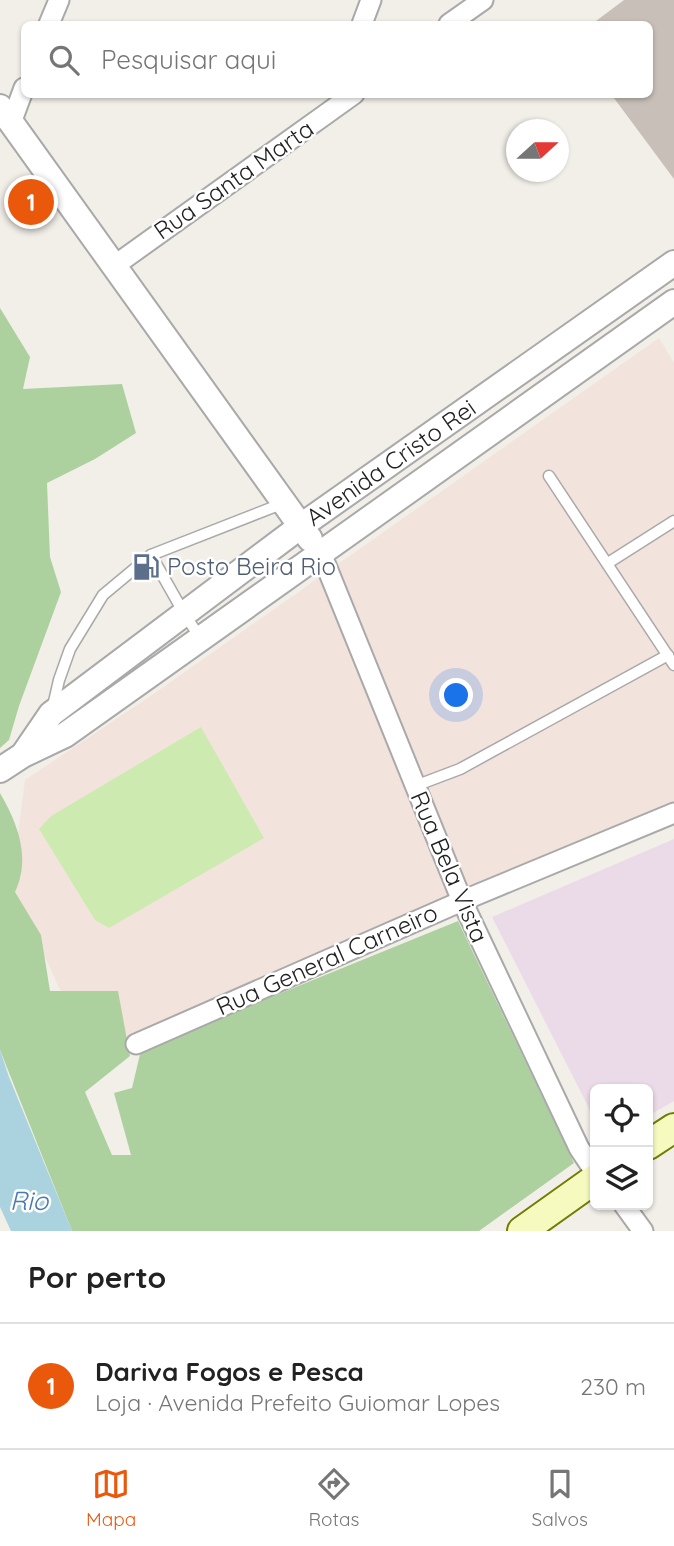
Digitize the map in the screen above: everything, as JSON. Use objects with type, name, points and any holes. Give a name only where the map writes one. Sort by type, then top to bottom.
[{"type":"main road","points":[[653,1142],[674,1128]]},
{"type":"main road","points":[[522,1231],[590,1183]]},
{"type":"street","points":[[50,21],[59,0]]},
{"type":"street","points":[[363,21],[371,0]]},
{"type":"street","points":[[453,21],[483,0]]},
{"type":"street","points":[[21,92],[5,115],[321,554]]},
{"type":"street","points":[[326,115],[332,98]]},
{"type":"street","name":"Rua Santa Marta","points":[[114,266],[349,98]]},
{"type":"street","name":"Avenida Cristo Rei","points":[[23,755],[51,714],[301,526],[674,263]]},
{"type":"street","name":"Avenida Cristo Rei","points":[[0,770],[23,755],[65,735],[674,302]]},
{"type":"street","name":"Rua Bela Vista","points":[[321,554],[462,901],[579,1148],[590,1164]]},
{"type":"street","name":"Rua General Carneiro","points":[[136,1044],[462,901],[674,813]]},
{"type":"street","points":[[628,1210],[643,1231]]},
{"type":"lane","points":[[549,476],[674,665]]},
{"type":"lane","points":[[51,714],[70,649],[103,595],[151,555],[285,503]]},
{"type":"lane","points":[[608,563],[674,521]]},
{"type":"lane","points":[[151,555],[202,639]]},
{"type":"lane","points":[[415,786],[460,769],[668,655]]},
{"type":"shaded area","points":[[659,338],[674,363],[674,802],[458,891],[92,1059],[15,892],[18,834],[25,780],[155,693]]},
{"type":"shaded area","points":[[674,839],[674,1101],[653,1113],[653,1084],[590,1084],[590,1110],[492,917]]},
{"type":"green space","points":[[0,308],[30,357],[23,389],[122,384],[136,433],[95,459],[47,483],[50,557],[61,592],[9,740],[0,748]]},
{"type":"green space","points":[[201,727],[264,838],[109,928],[95,920],[39,829],[51,816]]},
{"type":"green space","points":[[0,793],[17,829],[22,854],[20,879],[15,892],[41,935],[50,991],[118,991],[130,1056],[85,1092],[112,1155],[131,1155],[114,1093],[132,1088],[141,1050],[458,921],[574,1163],[479,1231],[72,1231],[0,1050]]},
{"type":"water","name":"Rio","points":[[0,1050],[72,1231],[11,1231],[0,1207]]},
{"type":"building","points":[[624,0],[674,0],[674,179],[614,98],[653,98],[653,21],[596,21]]},
{"type":"place","name":"Dariva Fogos e Pesca","points":[[31,202]]},
{"type":"place","name":"Posto Beira Rio","points":[[146,567]]}]
